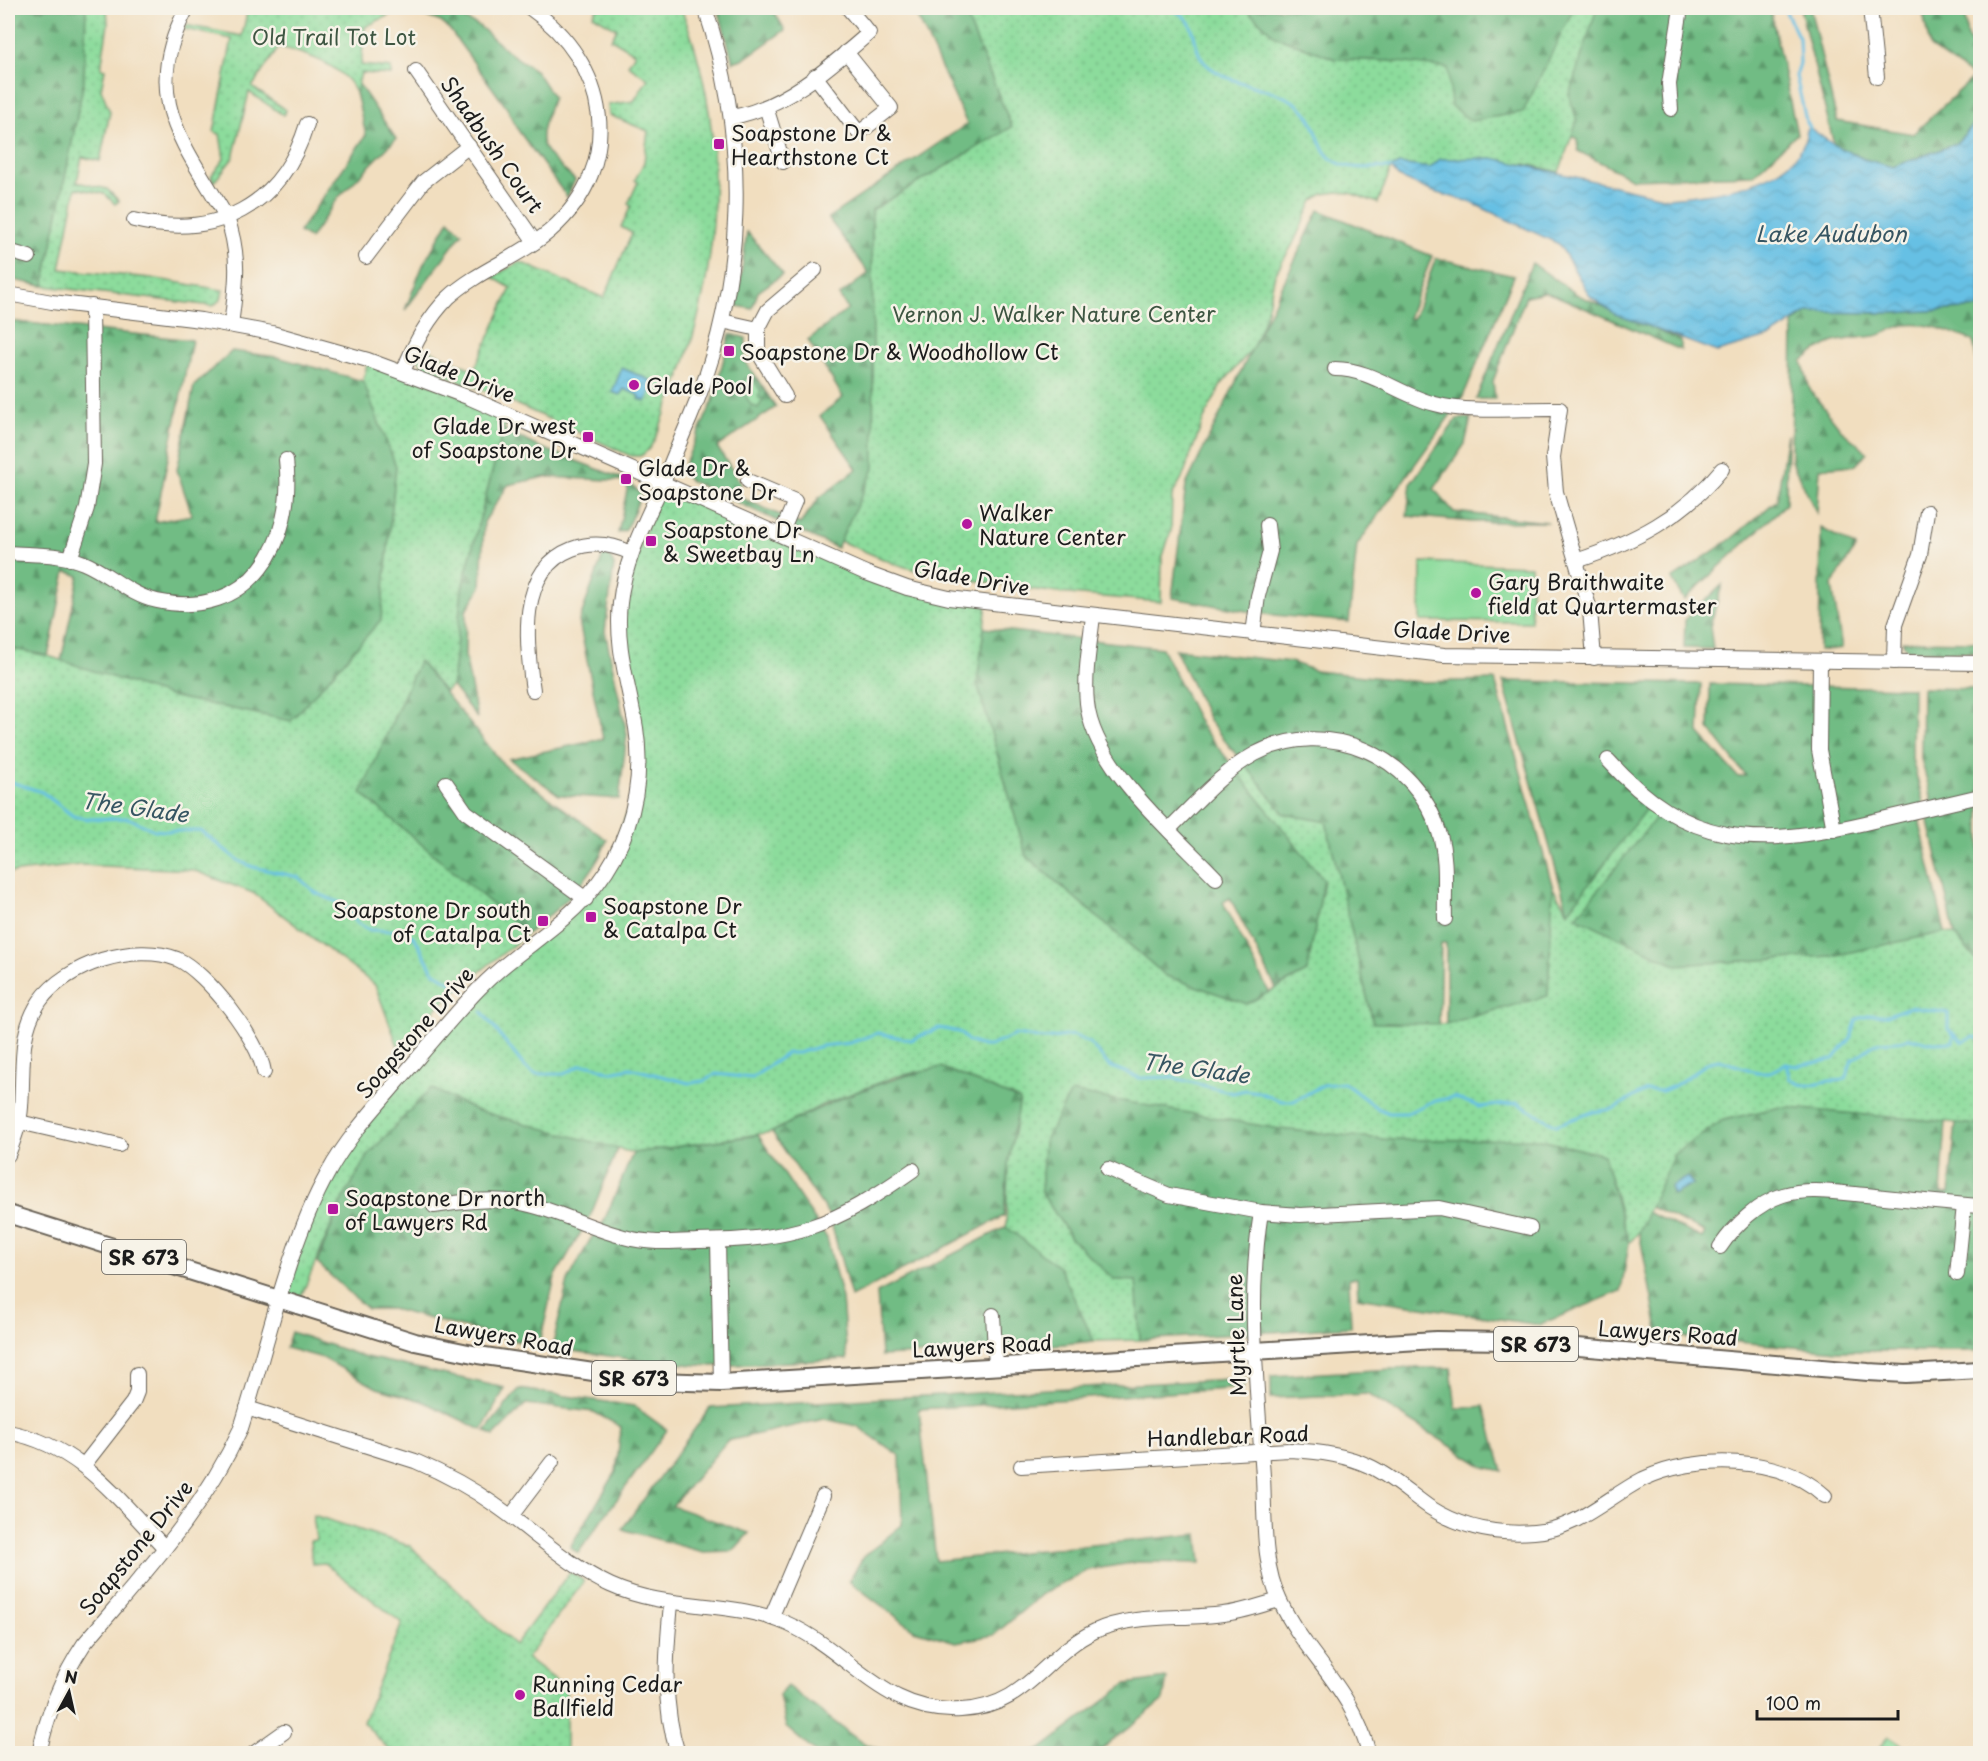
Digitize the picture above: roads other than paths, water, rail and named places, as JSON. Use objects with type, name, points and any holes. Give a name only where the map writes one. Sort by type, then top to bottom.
[{"type":"main road","name":"Lawyers Road","points":[[8,1214],[446,1350],[654,1381],[721,1383],[1476,1340],[1868,1372],[1906,1374],[1980,1370]]},
{"type":"street","points":[[186,8],[171,44],[167,72],[168,100],[171,117],[185,152],[227,218],[238,266],[231,325]]},
{"type":"street","points":[[403,372],[423,329],[447,299],[459,289],[535,242],[563,218],[585,187],[597,154],[600,119],[594,88],[579,58],[552,26],[530,8]]},
{"type":"street","name":"Soapstone Drive","points":[[39,1754],[52,1707],[71,1663],[84,1644],[165,1548],[215,1480],[241,1428],[280,1300],[316,1197],[333,1165],[360,1125],[477,990],[500,968],[547,935],[586,899],[605,873],[622,840],[637,785],[637,738],[621,658],[618,626],[621,591],[631,553],[697,399],[722,321],[736,227],[736,173],[732,117],[722,63],[705,8]]},
{"type":"street","points":[[732,117],[766,107],[783,99],[869,33],[848,8]]},
{"type":"street","points":[[1671,109],[1669,84],[1681,8]]},
{"type":"street","points":[[1870,8],[1877,76]]},
{"type":"street","points":[[815,76],[859,133],[891,108],[846,52]]},
{"type":"street","name":"Shadbush Court","points":[[416,71],[535,242]]},
{"type":"street","points":[[766,107],[783,162]]},
{"type":"street","points":[[134,220],[169,226],[188,226],[227,218],[259,200],[283,175],[302,141],[307,124]]},
{"type":"street","points":[[366,257],[423,182],[469,146]]},
{"type":"street","points":[[8,251],[29,257]]},
{"type":"street","points":[[785,396],[758,352],[758,329],[768,310],[815,270]]},
{"type":"street","name":"Glade Drive","points":[[8,294],[167,314],[231,325],[320,345],[403,372],[470,398],[866,573],[916,590],[949,598],[1434,654],[1980,663]]},
{"type":"street","points":[[70,559],[85,518],[92,486],[92,306]]},
{"type":"street","points":[[722,321],[758,329]]},
{"type":"street","points":[[1335,369],[1359,370],[1418,399],[1455,408],[1560,409],[1553,457],[1554,475],[1590,610],[1594,658]]},
{"type":"street","points":[[8,553],[70,559],[99,571],[142,596],[156,601],[200,602],[231,592],[259,570],[275,547],[281,533],[288,496],[286,460]]},
{"type":"street","points":[[1576,561],[1615,548],[1660,526],[1697,497],[1722,469]]},
{"type":"street","points":[[748,481],[795,501],[781,534]]},
{"type":"street","points":[[1894,662],[1895,626],[1920,555],[1927,512]]},
{"type":"street","points":[[1253,634],[1258,596],[1270,551],[1267,525]]},
{"type":"street","points":[[533,690],[528,656],[528,626],[532,596],[542,573],[558,556],[582,546],[607,545],[631,553]]},
{"type":"street","points":[[1093,616],[1086,687],[1090,721],[1095,738],[1113,769],[1216,878]]},
{"type":"street","points":[[1820,661],[1818,750],[1834,830]]},
{"type":"street","points":[[1169,829],[1239,764],[1275,745],[1306,738],[1357,746],[1381,757],[1401,772],[1414,784],[1432,813],[1442,844],[1444,919]]},
{"type":"street","points":[[1608,760],[1633,788],[1651,802],[1679,818],[1719,833],[1756,839],[1796,837],[1834,830],[1980,796]]},
{"type":"street","points":[[446,783],[466,812],[586,899]]},
{"type":"street","points":[[8,1155],[19,1122],[24,1042],[33,1013],[51,988],[64,976],[85,965],[112,958],[164,956],[176,959],[199,973],[253,1041],[264,1072]]},
{"type":"street","points":[[19,1122],[119,1145]]},
{"type":"street","points":[[1108,1169],[1169,1195],[1261,1212],[1300,1215],[1439,1208],[1530,1228]]},
{"type":"street","points":[[434,1206],[475,1201],[514,1202],[636,1240],[718,1241],[768,1238],[815,1227],[860,1207],[913,1170]]},
{"type":"street","points":[[1720,1247],[1727,1237],[1756,1210],[1784,1195],[1797,1192],[1843,1193],[1980,1206]]},
{"type":"street","points":[[1957,1274],[1964,1205]]},
{"type":"street","name":"Myrtle Lane","points":[[1261,1212],[1252,1288],[1254,1351],[1267,1545],[1271,1573],[1288,1617],[1349,1702],[1369,1754]]},
{"type":"street","points":[[718,1241],[721,1383]]},
{"type":"street","points":[[993,1315],[996,1367]]},
{"type":"street","points":[[84,1465],[133,1401],[137,1392],[137,1374]]},
{"type":"street","points":[[247,1408],[415,1461],[461,1483],[594,1576],[630,1593],[671,1604],[741,1611],[771,1618],[810,1636],[864,1677],[900,1700],[932,1709],[956,1710],[980,1707],[1011,1696],[1039,1676],[1078,1640],[1111,1625],[1138,1619],[1222,1614],[1280,1600]]},
{"type":"street","points":[[8,1432],[42,1440],[84,1465],[165,1548]]},
{"type":"street","name":"Handlebar Road","points":[[1021,1466],[1308,1450],[1348,1458],[1380,1472],[1447,1517],[1483,1530],[1503,1532],[1537,1532],[1570,1523],[1588,1515],[1643,1480],[1671,1469],[1701,1463],[1722,1462],[1757,1466],[1812,1484],[1825,1496]]},
{"type":"street","points":[[511,1516],[552,1462]]},
{"type":"street","points":[[771,1618],[823,1496]]},
{"type":"street","points":[[671,1604],[665,1667],[666,1694],[678,1754]]},
{"type":"street","points":[[253,1754],[284,1732]]},
{"type":"water","name":"Lake Audubon","points":[[1980,112],[1980,308],[1892,313],[1808,312],[1771,336],[1717,352],[1615,314],[1590,296],[1559,244],[1470,202],[1431,191],[1398,177],[1391,168],[1399,164],[1430,168],[1440,159],[1493,158],[1667,198],[1729,190],[1772,175],[1789,163],[1802,148],[1807,129],[1810,128],[1834,145],[1864,159],[1893,167],[1955,144],[1971,128]]},
{"type":"water","name":"Glade Pool","points":[[622,368],[655,382],[646,402],[639,399],[640,396],[624,389],[620,395],[612,392]]},
{"type":"water","points":[[1687,1177],[1693,1184],[1673,1195],[1670,1187]]},
{"type":"waterway","points":[[1167,8],[1186,19],[1194,33],[1201,57],[1216,72],[1275,93],[1297,104],[1310,118],[1323,148],[1333,160],[1354,167],[1391,168]]},
{"type":"waterway","points":[[1784,8],[1799,38],[1800,63],[1796,76],[1806,121],[1810,128]]},
{"type":"waterway","name":"The Glade","points":[[8,781],[42,792],[73,816],[87,819],[128,818],[154,830],[201,831],[239,861],[253,867],[298,877],[316,893],[345,905],[357,923],[370,930],[404,931],[415,938],[433,971],[460,988]]},
{"type":"waterway","name":"The Glade","points":[[482,1012],[524,1066],[535,1074],[564,1074],[581,1065],[591,1065],[610,1072],[630,1068],[689,1083],[704,1081],[716,1074],[752,1078],[787,1053],[850,1043],[878,1033],[911,1040],[939,1028],[959,1032],[968,1041],[982,1046],[990,1046],[1015,1035],[1045,1039],[1073,1035],[1090,1043],[1109,1066],[1140,1078],[1171,1077],[1233,1093],[1245,1090],[1258,1092],[1281,1101],[1294,1101],[1323,1085],[1344,1083],[1377,1108],[1389,1113],[1407,1113],[1431,1102],[1454,1097],[1480,1107],[1517,1103],[1556,1125],[1593,1112],[1613,1109],[1646,1090],[1662,1091],[1674,1086],[1709,1062],[1719,1060],[1757,1072],[1770,1072],[1786,1064],[1796,1066],[1834,1059],[1851,1038],[1857,1019],[1872,1015],[1888,1015],[1910,1007],[1948,1013],[1948,1029],[1963,1042],[1974,1037],[1980,1039]]},
{"type":"waterway","name":"The Glade","points":[[1786,1064],[1790,1079],[1802,1085],[1841,1080],[1845,1079],[1852,1060],[1877,1043],[1908,1038],[1934,1043],[1953,1042],[1954,1035]]},
{"type":"place","name":"Soapstone Dr & Hearthstone Ct","points":[[719,144]]},
{"type":"place","name":"Soapstone Dr & Woodhollow Ct","points":[[729,351]]},
{"type":"place","name":"Glade Pool","points":[[634,385]]},
{"type":"place","name":"Glade Dr west of Soapstone Dr","points":[[588,437]]},
{"type":"place","name":"Glade Dr & Soapstone Dr","points":[[626,479]]},
{"type":"place","name":"Walker Nature Center","points":[[967,524]]},
{"type":"place","name":"Soapstone Dr & Sweetbay Ln","points":[[651,541]]},
{"type":"place","name":"Gary Braithwaite field at Quartermaster","points":[[1476,593]]},
{"type":"place","name":"Soapstone Dr & Catalpa Ct","points":[[591,917]]},
{"type":"place","name":"Soapstone Dr south of Catalpa Ct","points":[[543,921]]},
{"type":"place","name":"Soapstone Dr north of Lawyers Rd","points":[[333,1209]]},
{"type":"place","name":"Running Cedar Ballfield","points":[[520,1695]]},
{"type":"park label","name":"Old Trail Tot Lot","points":[[334,36]]},
{"type":"park label","name":"Vernon J. Walker Nature Center","points":[[1054,313]]}]
